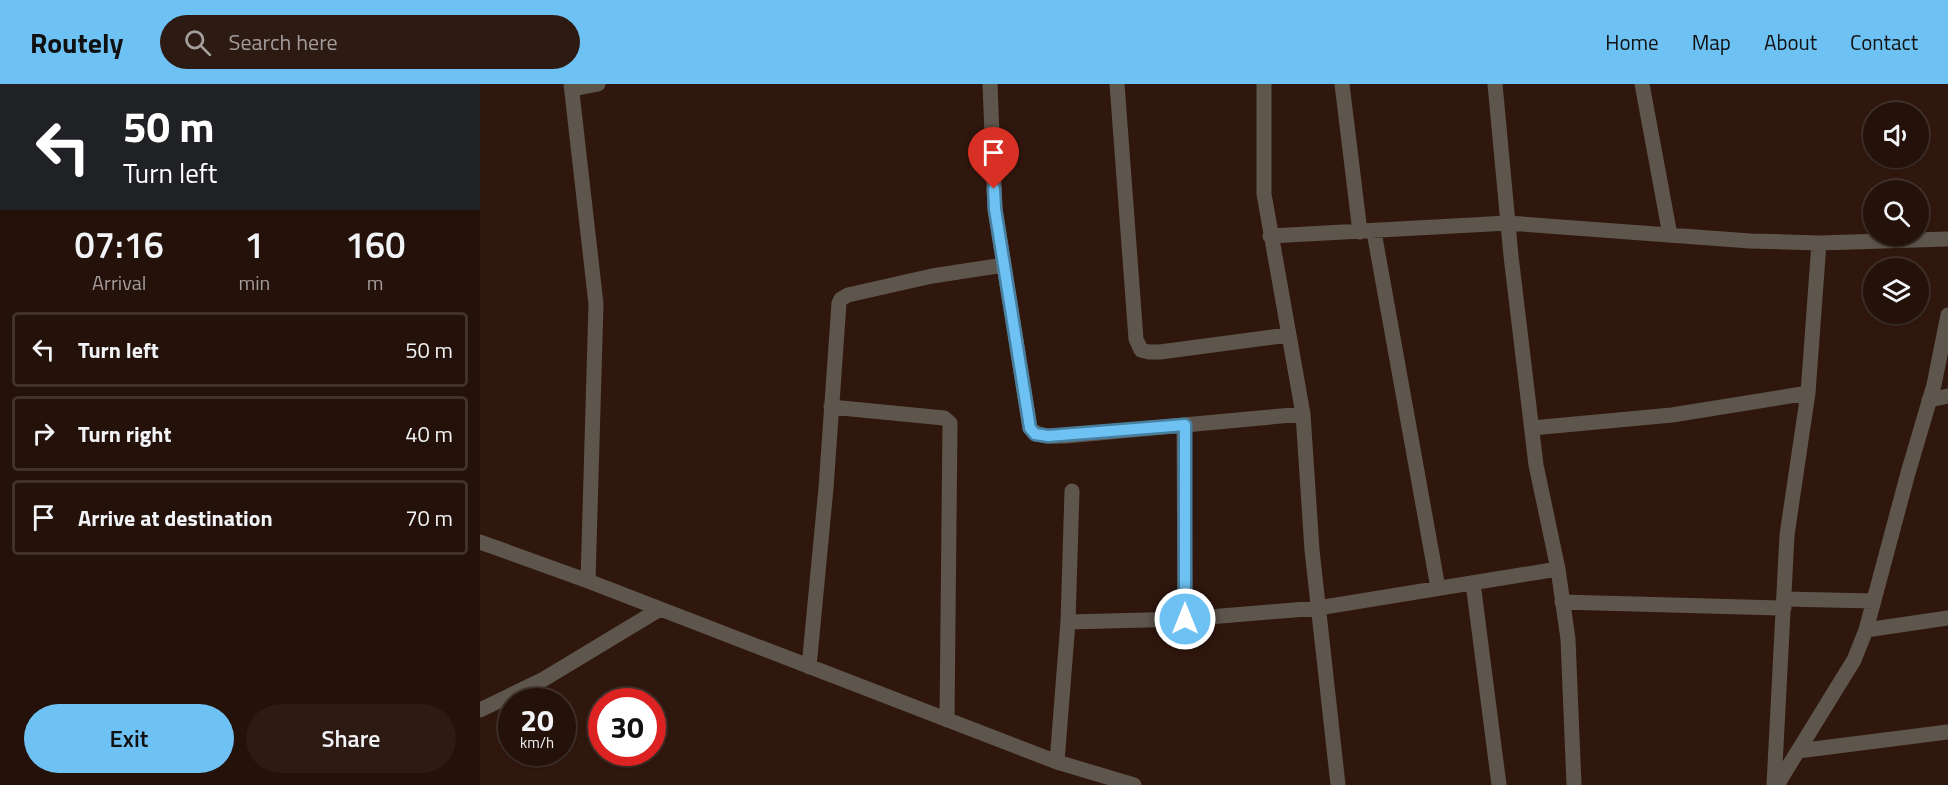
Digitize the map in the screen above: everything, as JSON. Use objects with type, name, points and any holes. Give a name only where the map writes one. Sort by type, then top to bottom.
[{"type":"street","points":[[588,581],[596,304],[572,86],[598,84]]},
{"type":"street","points":[[990,84],[995,209],[1030,428],[1035,434],[1066,436],[1303,414]]},
{"type":"street","points":[[1118,84],[1136,339],[1141,350],[1160,352],[1288,335]]},
{"type":"street","points":[[1264,84],[1264,194],[1303,414],[1312,550],[1338,785]]},
{"type":"street","points":[[1342,84],[1367,232],[1438,588]]},
{"type":"street","points":[[1496,84],[1508,223],[1536,465],[1558,569],[1568,639],[1574,785]]},
{"type":"street","points":[[1642,84],[1670,235]]},
{"type":"street","points":[[1270,236],[1508,223],[1750,241],[1820,243],[1948,239]]},
{"type":"street","points":[[1775,785],[1787,535],[1808,393],[1820,243]]},
{"type":"street","points":[[810,667],[825,500],[836,331],[841,299],[932,276],[1004,265]]},
{"type":"street","points":[[1775,785],[1854,660],[1866,630],[1929,400],[1948,315]]},
{"type":"street","points":[[1532,428],[1672,415],[1808,393]]},
{"type":"street","points":[[1929,400],[1948,396]]},
{"type":"street","points":[[831,407],[944,418],[950,423],[950,633],[947,720]]},
{"type":"street","points":[[1185,425],[1185,619]]},
{"type":"street","points":[[1057,762],[1068,622],[1072,491]]},
{"type":"street","points":[[480,542],[588,581],[1057,762],[1134,785]]},
{"type":"street","points":[[1068,622],[1185,619],[1318,608],[1558,569]]},
{"type":"street","points":[[1473,583],[1499,785]]},
{"type":"street","points":[[1562,602],[1784,604],[1874,601]]},
{"type":"street","points":[[480,710],[544,679],[660,609]]},
{"type":"street","points":[[1866,630],[1948,618]]},
{"type":"street","points":[[1798,751],[1948,732]]},
{"type":"route","points":[[994,189],[995,209],[1030,428],[1035,434],[1066,436],[1185,425],[1185,619]]}]
